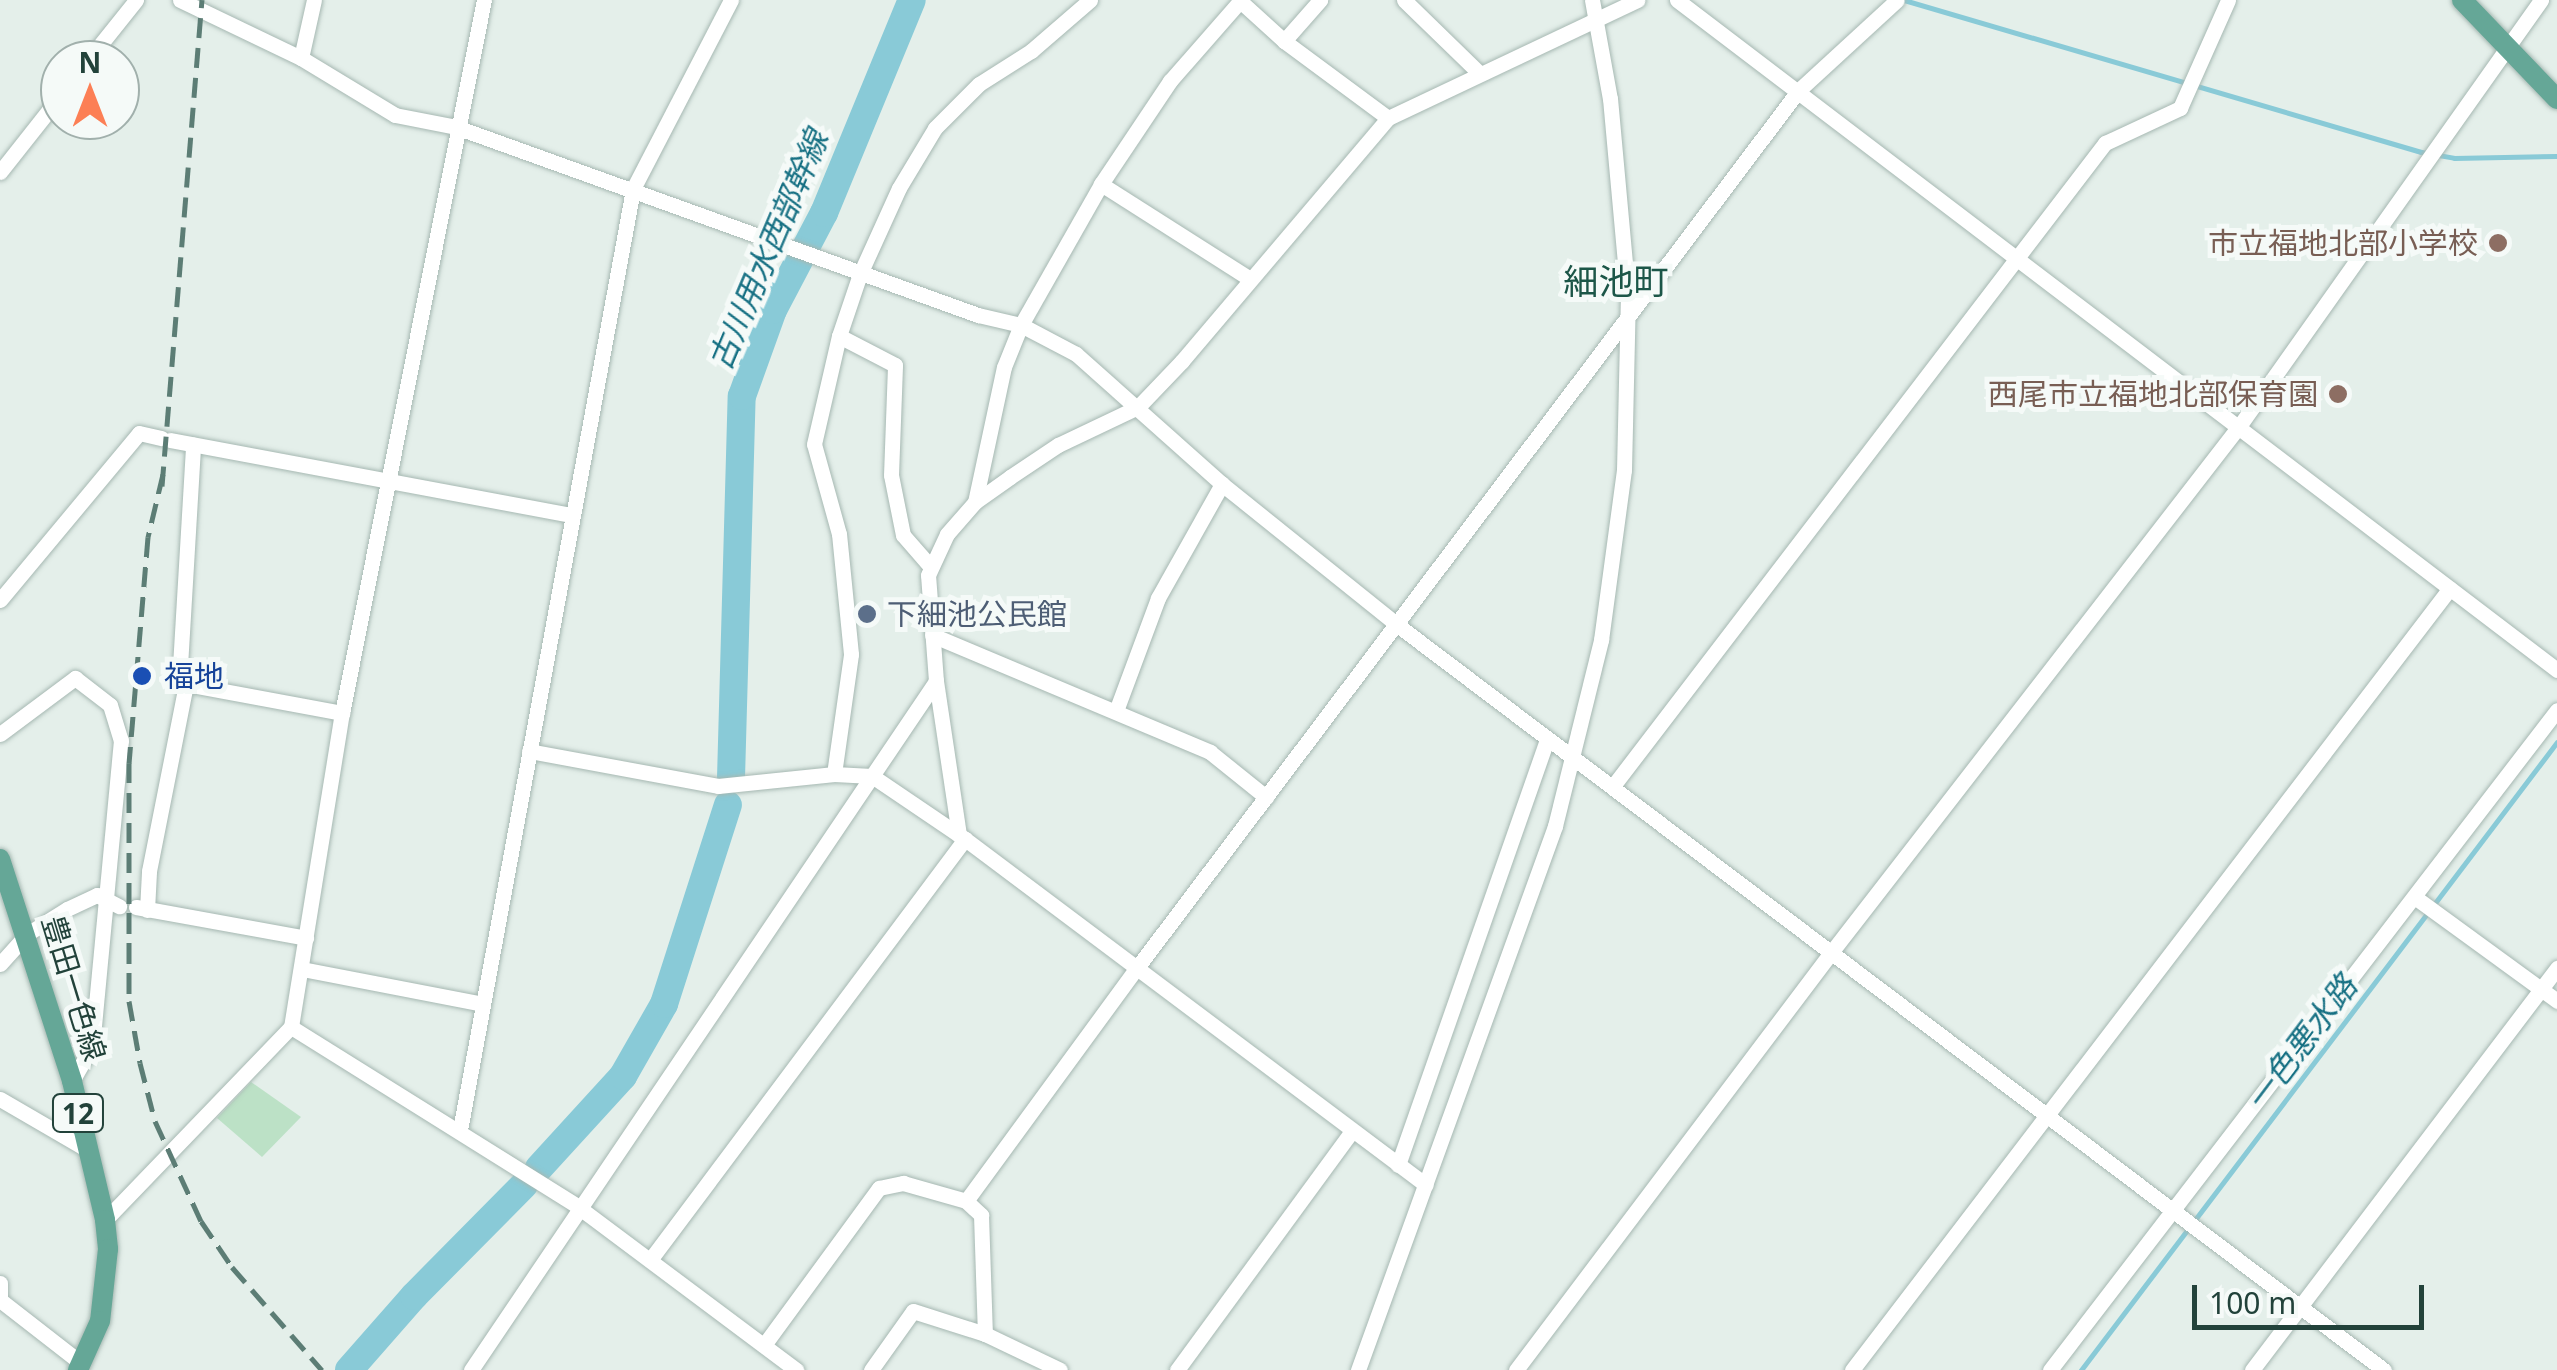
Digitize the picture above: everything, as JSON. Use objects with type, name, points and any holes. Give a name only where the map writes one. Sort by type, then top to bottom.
[{"type":"main road","points":[[2462,0],[2557,100]]},
{"type":"main road","name":"豊田一色線","points":[[0,858],[72,1081],[105,1220],[108,1249],[100,1321],[80,1366]]},
{"type":"street","points":[[104,40],[136,0]]},
{"type":"street","points":[[180,0],[301,58],[395,115],[456,127],[860,274],[978,315],[1021,325],[1076,354],[1222,484],[1396,624],[1833,950],[2384,1370]]},
{"type":"street","points":[[301,58],[314,0]]},
{"type":"street","points":[[105,1220],[291,1027],[342,714],[484,0]]},
{"type":"street","points":[[460,1130],[632,189],[731,0]]},
{"type":"street","points":[[834,774],[851,654],[839,534],[814,444],[840,336],[860,274],[900,188],[935,128],[979,84],[1032,51],[1090,0]]},
{"type":"street","points":[[1284,41],[1320,0]]},
{"type":"street","points":[[1404,0],[1479,74]]},
{"type":"street","points":[[1358,1370],[1524,918],[1574,759],[1612,576],[1624,470],[1628,316],[1624,217],[1592,0]]},
{"type":"street","points":[[650,1260],[962,837],[932,635],[930,566],[947,534],[974,502],[1058,446],[1138,406],[1388,118],[1638,0]]},
{"type":"street","points":[[1677,0],[2557,670]]},
{"type":"street","points":[[1614,786],[2106,142],[2180,108],[2228,0]]},
{"type":"street","points":[[1516,1370],[1833,950],[2240,425],[2541,0]]},
{"type":"street","points":[[974,502],[1004,367],[1021,325],[1102,184],[1170,81],[1240,1],[1284,41],[1388,118]]},
{"type":"street","points":[[966,1202],[1136,968],[1798,91],[1893,3]]},
{"type":"street","points":[[0,172],[40,121]]},
{"type":"street","points":[[1102,184],[1250,278]]},
{"type":"street","points":[[840,336],[894,365],[891,475],[902,535],[930,566]]},
{"type":"street","points":[[0,600],[139,434],[572,515]]},
{"type":"street","points":[[193,444],[180,683],[342,714]]},
{"type":"street","points":[[1116,711],[1158,598],[1222,484]]},
{"type":"street","points":[[1852,1370],[2450,588]]},
{"type":"street","points":[[932,635],[1210,752],[1266,796]]},
{"type":"street","points":[[0,734],[74,678],[110,706],[121,740],[112,901],[92,1046],[72,1081]]},
{"type":"street","points":[[471,1370],[577,1206],[936,681]]},
{"type":"street","points":[[186,684],[142,908],[306,938]]},
{"type":"street","points":[[2050,1370],[2557,710]]},
{"type":"street","points":[[1398,1165],[1547,740]]},
{"type":"street","points":[[528,751],[718,786],[834,774],[872,776],[962,837],[1426,1184]]},
{"type":"street","points":[[0,964],[27,934],[67,909],[96,895],[112,901]]},
{"type":"street","points":[[2416,898],[2557,1001]]},
{"type":"street","points":[[2252,1370],[2557,968]]},
{"type":"street","points":[[302,969],[482,1004]]},
{"type":"street","points":[[291,1027],[577,1206],[796,1370]]},
{"type":"street","points":[[0,1099],[86,1149]]},
{"type":"street","points":[[1177,1370],[1352,1131]]},
{"type":"street","points":[[764,1345],[879,1188],[903,1183],[966,1202],[981,1215],[985,1334]]},
{"type":"street","points":[[0,1283],[0,1300],[80,1366]]},
{"type":"street","points":[[871,1370],[913,1311],[985,1334],[1060,1370]]},
{"type":"green space","points":[[251,1082],[301,1117],[262,1157],[217,1118]]},
{"type":"waterway","name":"古川用水西部幹線","points":[[731,778],[742,396],[773,310],[824,213],[912,0]]},
{"type":"waterway","points":[[1904,0],[2421,152],[2454,158],[2557,156]]},
{"type":"waterway","name":"一色悪水路","points":[[2081,1370],[2557,742]]},
{"type":"waterway","name":"古川用水西部幹線","points":[[539,1168],[623,1076],[664,1004],[728,805]]},
{"type":"waterway","name":"古川用水西部幹線","points":[[349,1370],[414,1296],[524,1185]]},
{"type":"railway","points":[[162,486],[202,0]]},
{"type":"railway","points":[[163,474],[148,537],[129,763],[129,1001],[140,1063],[155,1121],[201,1221],[232,1267],[322,1370]]},
{"type":"place","name":"市立福地北部小学校","points":[[2498,243]]},
{"type":"place","name":"西尾市立福地北部保育園","points":[[2338,394]]},
{"type":"place","name":"下細池公民館","points":[[867,614]]},
{"type":"place","name":"福地","points":[[142,676]]},
{"type":"district","name":"細池町","points":[[1616,281]]}]
